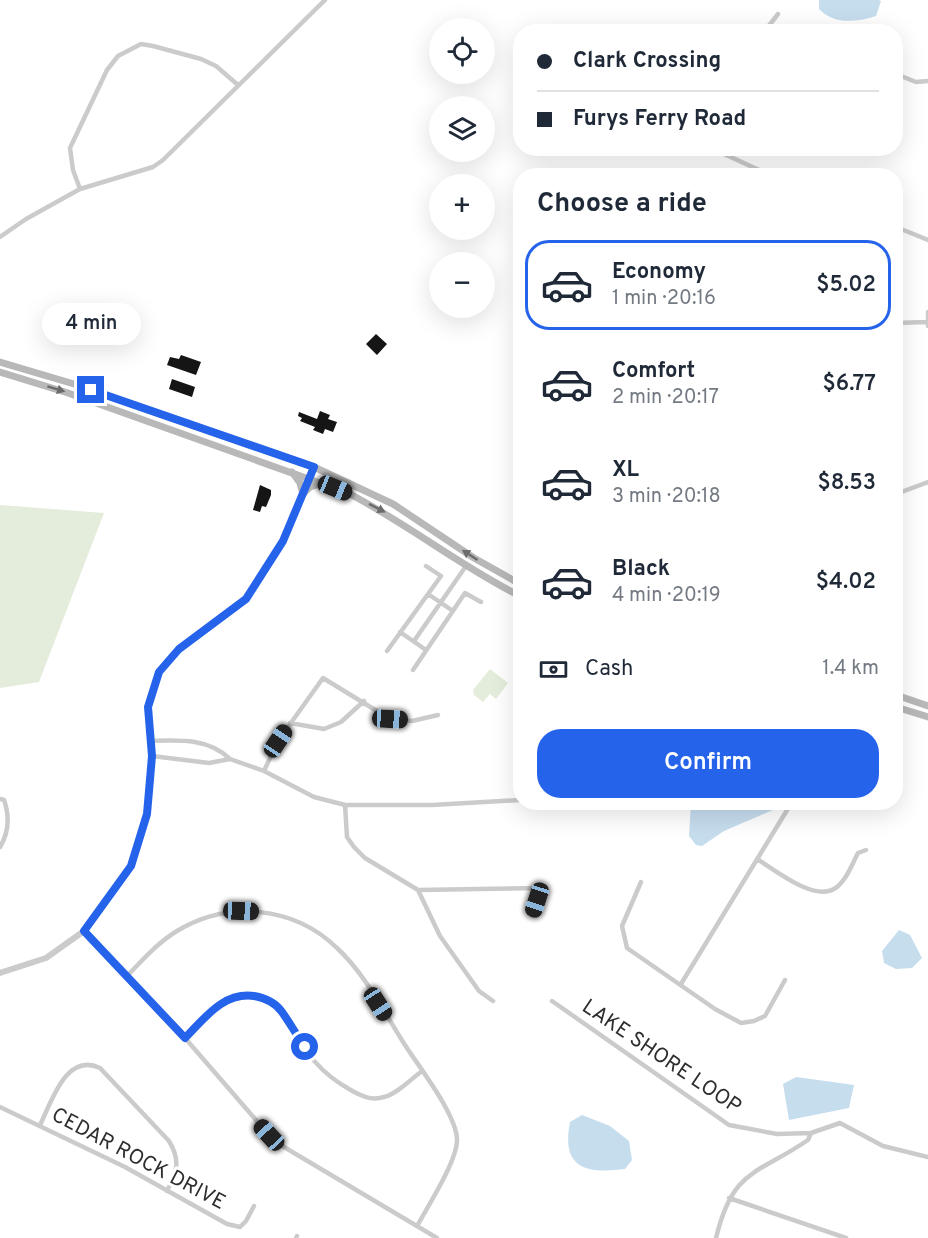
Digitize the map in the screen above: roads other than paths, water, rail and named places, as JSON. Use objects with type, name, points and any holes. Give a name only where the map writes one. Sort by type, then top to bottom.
[{"type":"main road","points":[[0,362],[314,467],[393,504],[474,558],[513,580]]},
{"type":"main road","points":[[0,372],[323,483],[385,512],[466,566],[513,592]]},
{"type":"main road","points":[[141,419],[144,409]]},
{"type":"main road","points":[[292,472],[300,483],[303,494],[310,487],[323,483]]},
{"type":"main road","points":[[903,697],[928,706]]},
{"type":"main road","points":[[903,708],[928,717]]},
{"type":"street","points":[[0,237],[26,219],[80,189],[153,167],[196,128],[325,0]]},
{"type":"street","points":[[770,24],[778,14]]},
{"type":"street","points":[[80,189],[73,171],[70,148],[107,70],[118,56],[141,44],[153,46],[208,63],[238,85]]},
{"type":"street","points":[[903,77],[916,82],[928,81]]},
{"type":"street","points":[[728,156],[755,168]]},
{"type":"street","points":[[903,230],[928,240]]},
{"type":"street","points":[[903,323],[927,324],[928,312]]},
{"type":"street","points":[[0,973],[46,958],[84,931],[131,866],[147,814],[152,756],[148,707],[159,672],[179,649],[246,599],[283,541],[314,467]]},
{"type":"street","points":[[903,491],[928,482]]},
{"type":"street","points":[[387,651],[441,576],[426,566]]},
{"type":"street","points":[[414,641],[466,566]]},
{"type":"street","points":[[413,670],[465,593],[481,602]]},
{"type":"street","points":[[428,594],[453,611]]},
{"type":"street","points":[[400,632],[426,650]]},
{"type":"street","points":[[264,771],[278,741],[323,678],[390,719],[412,721],[438,715]]},
{"type":"street","points":[[290,723],[324,729],[341,722],[364,701]]},
{"type":"street","points":[[151,741],[203,742],[217,748],[230,759],[264,771],[314,797],[345,805],[432,805],[513,800]]},
{"type":"street","points":[[152,756],[209,763],[230,759]]},
{"type":"street","points":[[0,799],[4,800],[9,821],[0,847]]},
{"type":"street","points":[[345,805],[347,837],[354,847],[365,858],[418,890],[541,888],[534,913]]},
{"type":"street","points":[[681,984],[787,810]]},
{"type":"street","points":[[756,859],[806,888],[820,892],[833,889],[843,881],[858,853],[866,850]]},
{"type":"street","points":[[641,882],[622,926],[622,937],[627,948],[715,1009],[741,1023],[754,1021],[765,1016],[785,980]]},
{"type":"street","points":[[418,890],[440,936],[479,991],[493,1001]]},
{"type":"street","points":[[126,977],[156,946],[192,923],[229,913],[273,913],[305,924],[336,947],[356,970],[442,1101],[456,1129],[458,1140],[456,1154],[417,1226]]},
{"type":"street","points":[[84,931],[185,1038],[257,1122],[284,1147],[437,1238]]},
{"type":"street","points":[[185,1038],[215,1008],[230,998],[245,995],[264,998],[273,1003],[281,1011],[316,1066],[328,1077],[361,1096],[373,1099],[387,1097],[422,1071]]},
{"type":"street","name":"LAKE SHORE LOOP","points":[[552,1001],[729,1125],[770,1133],[811,1133],[840,1123],[850,1126],[882,1146],[928,1157]]},
{"type":"street","points":[[40,1125],[66,1074],[76,1065],[92,1064],[100,1068],[170,1141],[179,1165],[167,1191]]},
{"type":"street","name":"CEDAR ROCK DRIVE","points":[[0,1107],[40,1125],[226,1224],[240,1227],[254,1206]]},
{"type":"street","points":[[716,1238],[729,1198],[750,1174],[808,1140],[811,1133]]},
{"type":"street","points":[[729,1198],[846,1238]]},
{"type":"street","points":[[820,1238],[822,1230]]},
{"type":"water","points":[[819,0],[881,1],[876,16],[846,21],[825,14],[819,9]]},
{"type":"water","points":[[691,810],[773,810],[724,831],[702,846],[696,845],[689,836]]},
{"type":"water","points":[[899,930],[910,935],[922,958],[912,968],[896,969],[884,963],[882,951]]},
{"type":"water","points":[[796,1077],[854,1085],[849,1108],[789,1120],[783,1084]]},
{"type":"water","points":[[582,1115],[610,1126],[629,1141],[632,1160],[625,1169],[588,1168],[579,1165],[573,1158],[569,1149],[568,1137],[570,1122]]}]
